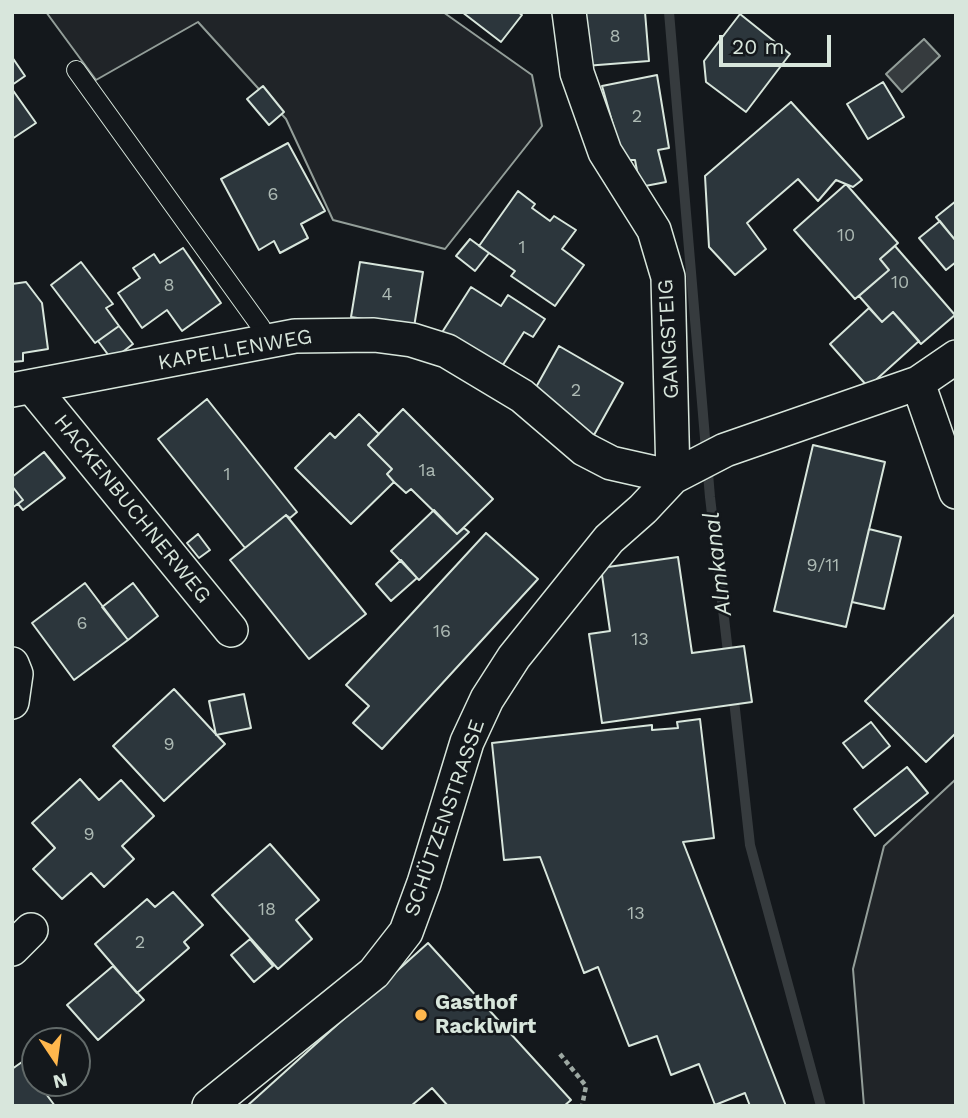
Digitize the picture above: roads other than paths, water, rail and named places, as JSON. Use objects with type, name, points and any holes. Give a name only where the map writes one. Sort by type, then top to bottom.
[{"type":"street","name":"GANGSTEIG","points":[[569,12],[577,73],[604,152],[654,230],[668,277],[681,473]]},
{"type":"street","name":"KAPELLENWEG","points":[[23,389],[295,336],[374,335],[412,340],[447,351],[522,396],[584,449],[611,463],[681,473]]},
{"type":"street","name":"SCHÜTZENSTRASSE","points":[[209,1106],[374,973],[406,932],[424,883],[467,742],[487,699],[514,657],[609,539],[681,473],[725,450],[918,383],[956,357]]},
{"type":"street","points":[[918,383],[956,492]]},
{"type":"street","name":"HACKENBUCHNERWEG","points":[[23,389],[232,630]]},
{"type":"street","points":[[12,664],[16,674],[12,702]]},
{"type":"lane","points":[[76,70],[261,327],[264,342]]},
{"type":"waterway","name":"Almkanal","points":[[669,12],[710,497],[729,661]]},
{"type":"waterway","name":"Almkanal","points":[[733,691],[750,845],[821,1106]]},
{"type":"place","name":"Gasthof Racklwirt","points":[[421,1015]]}]
